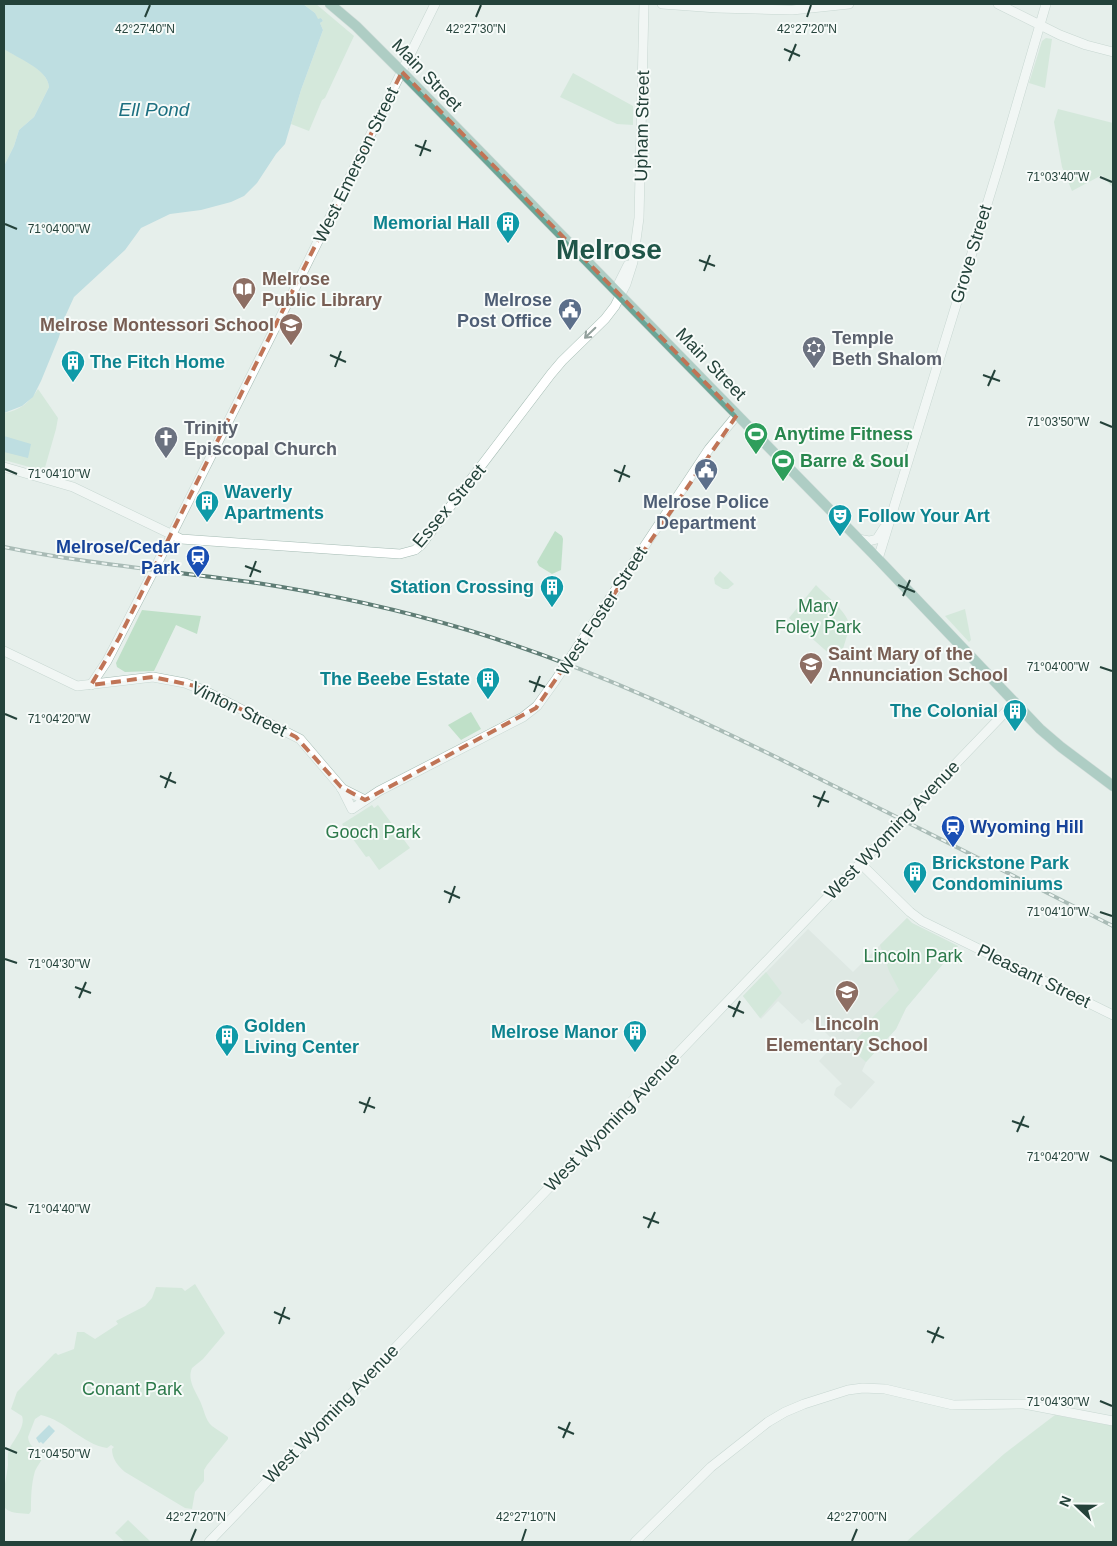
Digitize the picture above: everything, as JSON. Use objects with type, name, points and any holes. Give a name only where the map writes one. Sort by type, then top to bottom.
[{"type":"main road","name":"Main Street","points":[[330,4],[356,26],[402,72],[878,559],[1050,738],[1113,786]]},
{"type":"street","name":"West Emerson Street","points":[[91,685],[111,654],[435,4]]},
{"type":"street","name":"Upham Street","points":[[620,295],[628,280],[636,248],[639,218],[644,4]]},
{"type":"street","points":[[662,4],[792,10],[849,4]]},
{"type":"street","points":[[998,4],[1077,42],[1113,52]]},
{"type":"street","name":"Grove Street","points":[[878,559],[1046,4]]},
{"type":"street","name":"Essex Street","points":[[4,467],[73,487],[181,540],[382,553],[409,552],[417,549],[424,541],[562,361],[605,319],[616,306],[620,295]]},
{"type":"street","name":"West Foster Street","points":[[352,809],[424,767],[523,717],[536,708],[710,449],[737,415]]},
{"type":"street","name":"Grove Street","points":[[858,539],[869,541],[879,537],[894,505]]},
{"type":"street","name":"Vinton Street","points":[[4,651],[80,687],[153,677],[181,682],[198,688],[296,737],[341,787],[352,809]]},
{"type":"street","name":"West Wyoming Avenue","points":[[209,1542],[1015,702]]},
{"type":"street","name":"Vinton Street","points":[[341,787],[365,800]]},
{"type":"street","name":"Pleasant Street","points":[[861,864],[910,912],[922,921],[1113,1015]]},
{"type":"street","points":[[635,1542],[697,1480],[762,1427],[794,1408],[848,1390],[864,1388],[885,1389],[958,1405],[1024,1404],[1113,1421]]},
{"type":"highlighted area","points":[[402,72],[737,415],[536,708],[365,800],[341,787],[296,737],[195,686],[153,677],[91,685],[119,638]]},
{"type":"shaded area","name":"Lincoln Elementary School","points":[[907,918],[912,923],[958,946],[906,1008],[896,1029],[866,1062],[862,1071],[875,1082],[851,1109],[834,1095],[836,1088],[842,1084],[819,1061],[836,1043],[817,1024],[808,1019],[802,1024],[778,1001],[761,1019],[743,996],[808,929],[853,972]]},
{"type":"green space","points":[[303,4],[316,4],[354,36],[325,98],[322,100],[309,131],[291,124],[323,30],[320,23],[323,21],[321,18],[318,20],[315,13]]},
{"type":"green space","points":[[1046,38],[1052,39],[1045,88],[1029,83],[1042,41]]},
{"type":"green space","points":[[4,49],[38,69],[49,87],[34,117],[19,130],[14,146],[4,166]]},
{"type":"green space","points":[[573,73],[633,106],[633,125],[617,124],[560,97]]},
{"type":"green space","points":[[1058,109],[1113,123],[1113,188],[1102,175],[1072,191],[1062,167],[1054,122]]},
{"type":"green space","points":[[38,389],[58,418],[44,471],[4,460],[4,413],[24,405]]},
{"type":"green space","points":[[555,531],[563,539],[561,570],[552,574],[539,566],[537,562]]},
{"type":"green space","points":[[720,571],[734,584],[728,589],[723,589],[715,584],[714,578]]},
{"type":"green space","name":"Mary Foley Park","points":[[816,585],[845,615],[850,626],[841,655],[836,658],[789,618]]},
{"type":"green space","points":[[965,609],[971,640],[969,642],[945,616]]},
{"type":"green space","points":[[142,610],[201,616],[197,634],[176,625],[154,671],[125,672],[117,667],[116,663]]},
{"type":"green space","points":[[471,712],[481,729],[461,740],[448,725]]},
{"type":"green space","name":"Gooch Park","points":[[372,805],[374,808],[378,805],[410,848],[379,870],[369,856],[366,857],[342,824]]},
{"type":"green space","name":"Lincoln Park","points":[[907,918],[912,923],[958,946],[906,1008],[896,1029],[866,1062],[849,1047],[873,1022],[871,1019],[899,990],[889,971],[880,945]]},
{"type":"green space","points":[[766,972],[782,993],[760,1018],[743,996]]},
{"type":"green space","name":"Conant Park","points":[[195,1284],[225,1333],[203,1359],[192,1368],[190,1377],[208,1421],[228,1439],[204,1470],[204,1481],[195,1492],[192,1509],[185,1508],[125,1472],[114,1459],[112,1449],[114,1447],[111,1445],[107,1448],[98,1446],[58,1422],[41,1415],[35,1419],[28,1437],[32,1446],[43,1457],[34,1476],[31,1511],[29,1514],[8,1511],[4,1506],[4,1495],[8,1454],[21,1429],[23,1420],[22,1416],[11,1409],[17,1392],[54,1354],[58,1355],[74,1349],[77,1332],[84,1332],[95,1339],[118,1324],[116,1321],[145,1306],[152,1298],[156,1287],[182,1288],[185,1291]]},
{"type":"green space","points":[[1055,1415],[1113,1426],[1113,1542],[906,1542],[1004,1454]]},
{"type":"green space","points":[[128,1520],[151,1542],[125,1542],[115,1533]]},
{"type":"water","name":"Ell Pond","points":[[4,4],[303,4],[315,13],[318,19],[321,18],[323,21],[320,23],[323,30],[301,90],[285,144],[257,183],[244,196],[231,202],[201,210],[170,214],[141,228],[125,250],[74,297],[33,397],[22,406],[4,413],[4,166],[14,146],[19,130],[34,117],[49,87],[38,69],[4,49]]},
{"type":"water","points":[[4,436],[31,444],[28,458],[4,452]]},
{"type":"water","points":[[49,1425],[55,1431],[43,1444],[39,1443],[36,1438]]},
{"type":"railway","points":[[4,547],[67,558],[311,592],[418,616],[518,646],[609,681],[744,741],[1113,926]]},
{"type":"place","name":"Memorial Hall","points":[[508,244]]},
{"type":"place","name":"Melrose Public Library","points":[[244,310]]},
{"type":"place","name":"Melrose Post Office","points":[[570,331]]},
{"type":"place","name":"Melrose Montessori School","points":[[291,346]]},
{"type":"place","name":"Temple Beth Shalom","points":[[814,369]]},
{"type":"place","name":"The Fitch Home","points":[[73,383]]},
{"type":"place","name":"Anytime Fitness","points":[[756,455]]},
{"type":"place","name":"Trinity Episcopal Church","points":[[166,459]]},
{"type":"place","name":"Barre & Soul","points":[[783,482]]},
{"type":"place","name":"Melrose Police Department","points":[[706,491]]},
{"type":"place","name":"Waverly Apartments","points":[[207,523]]},
{"type":"place","name":"Follow Your Art","points":[[840,537]]},
{"type":"place","name":"Melrose/Cedar Park","points":[[198,578]]},
{"type":"place","name":"Station Crossing","points":[[552,608]]},
{"type":"place","name":"Saint Mary of the Annunciation School","points":[[811,685]]},
{"type":"place","name":"The Beebe Estate","points":[[488,700]]},
{"type":"place","name":"The Colonial","points":[[1015,732]]},
{"type":"place","name":"Wyoming Hill","points":[[953,848]]},
{"type":"place","name":"Brickstone Park Condominiums","points":[[915,894]]},
{"type":"place","name":"Lincoln Elementary School","points":[[847,1013]]},
{"type":"place","name":"Melrose Manor","points":[[635,1053]]},
{"type":"place","name":"Golden Living Center","points":[[227,1057]]},
{"type":"district","name":"Melrose","points":[[609,249]]}]
